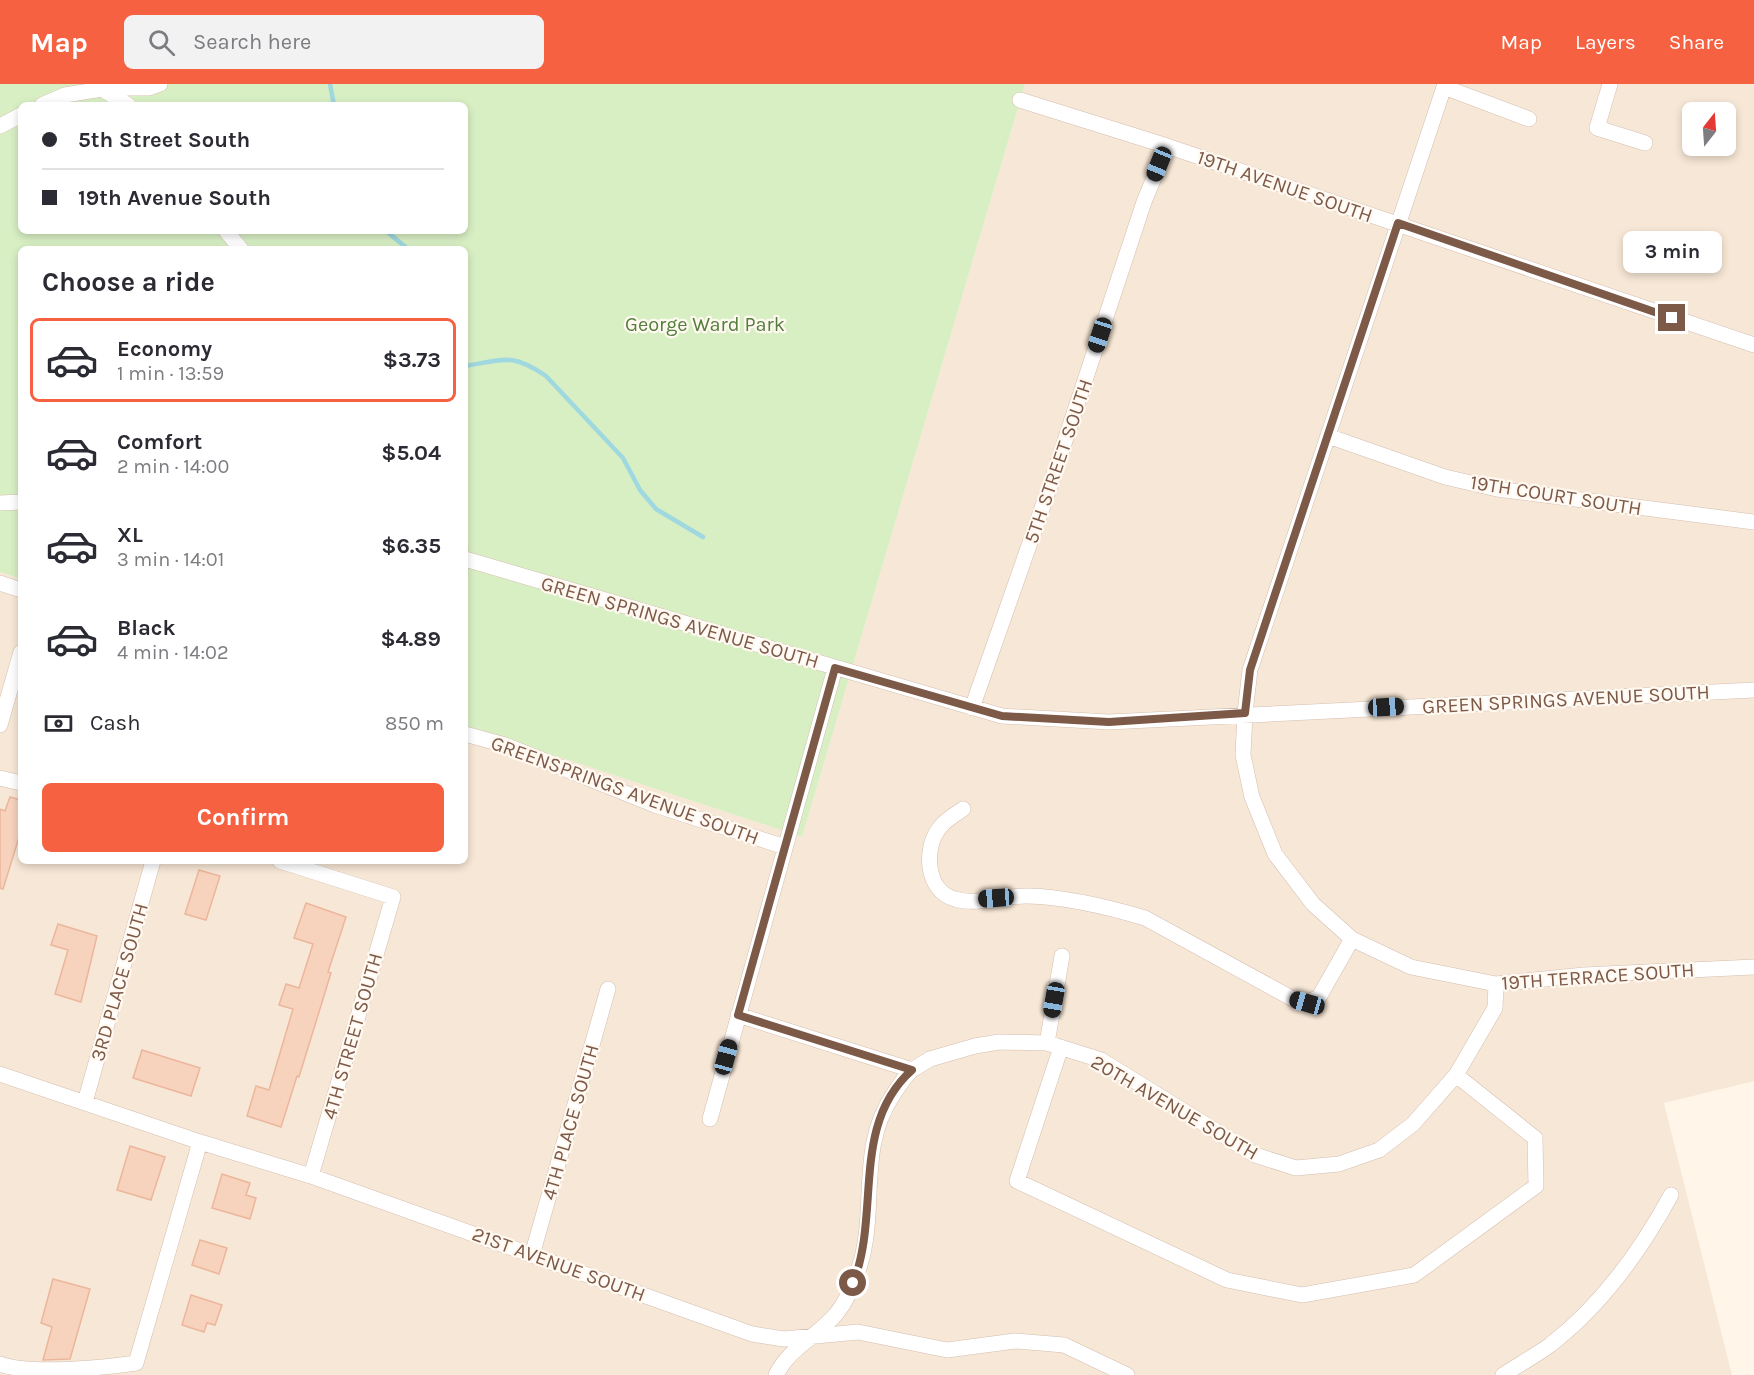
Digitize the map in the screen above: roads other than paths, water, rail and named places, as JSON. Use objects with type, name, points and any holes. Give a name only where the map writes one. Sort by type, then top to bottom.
[{"type":"street","points":[[48,102],[65,94],[101,87],[149,88],[160,84]]},
{"type":"street","points":[[1610,84],[1597,128],[1645,143]]},
{"type":"street","points":[[1444,86],[1529,119]]},
{"type":"street","name":"19TH TERRACE SOUTH","points":[[1444,86],[1250,670],[1243,754],[1252,797],[1275,854],[1313,904],[1352,939],[1411,967],[1496,984],[1584,975],[1754,967]]},
{"type":"street","points":[[101,87],[124,102]]},
{"type":"street","name":"19TH AVENUE SOUTH","points":[[1020,100],[1398,223],[1754,345]]},
{"type":"street","points":[[0,126],[18,117]]},
{"type":"street","name":"5TH STREET SOUTH","points":[[972,708],[1053,477],[1144,202],[1167,146]]},
{"type":"street","points":[[228,234],[238,246]]},
{"type":"street","name":"19TH COURT SOUTH","points":[[1328,436],[1445,477],[1507,491],[1754,522]]},
{"type":"street","points":[[0,503],[18,502]]},
{"type":"street","name":"GREEN SPRINGS AVENUE SOUTH","points":[[468,560],[972,708],[1022,718],[1109,722],[1245,713],[1754,690]]},
{"type":"street","points":[[0,583],[18,589]]},
{"type":"street","points":[[0,725],[18,662]]},
{"type":"street","points":[[710,1119],[835,668]]},
{"type":"street","name":"GREENSPRINGS AVENUE SOUTH","points":[[468,735],[505,746],[656,805],[785,847]]},
{"type":"street","points":[[0,777],[18,782]]},
{"type":"street","points":[[963,809],[940,827],[931,847],[929,874],[938,888],[954,899],[1028,896],[1084,902],[1145,918],[1286,995],[1307,1003],[1319,997],[1352,939]]},
{"type":"street","name":"3RD PLACE SOUTH","points":[[85,1102],[152,864]]},
{"type":"street","name":"4TH STREET SOUTH","points":[[289,864],[393,897],[311,1176]]},
{"type":"street","points":[[1062,956],[1054,1045],[1017,1181],[1227,1280],[1302,1295],[1414,1275],[1536,1186],[1535,1138],[1455,1075]]},
{"type":"street","name":"20TH AVENUE SOUTH","points":[[912,1070],[930,1059],[975,1046],[999,1042],[1054,1045],[1101,1060],[1255,1155],[1296,1168],[1339,1164],[1379,1150],[1413,1124],[1455,1075],[1495,1008],[1496,984]]},
{"type":"street","name":"4TH PLACE SOUTH","points":[[532,1255],[608,989]]},
{"type":"street","points":[[738,1015],[912,1070],[889,1100],[877,1126],[872,1146],[867,1216],[860,1267],[847,1299],[836,1315],[788,1357],[776,1375]]},
{"type":"street","name":"21ST AVENUE SOUTH","points":[[1,1077],[311,1176],[752,1334],[783,1339],[858,1332],[947,1350],[1015,1341],[1064,1345],[1127,1375]]},
{"type":"street","points":[[0,1364],[13,1370],[56,1373],[136,1363],[200,1142]]},
{"type":"street","points":[[1503,1375],[1550,1345],[1599,1301],[1645,1243],[1671,1195]]},
{"type":"waterway","points":[[330,84],[333,102]]},
{"type":"waterway","points":[[390,234],[404,246]]},
{"type":"waterway","points":[[468,365],[498,360],[515,361],[524,363],[546,376],[623,458],[640,490],[656,509],[703,537]]},
{"type":"park label","name":"George Ward Park","points":[[705,324]]}]
